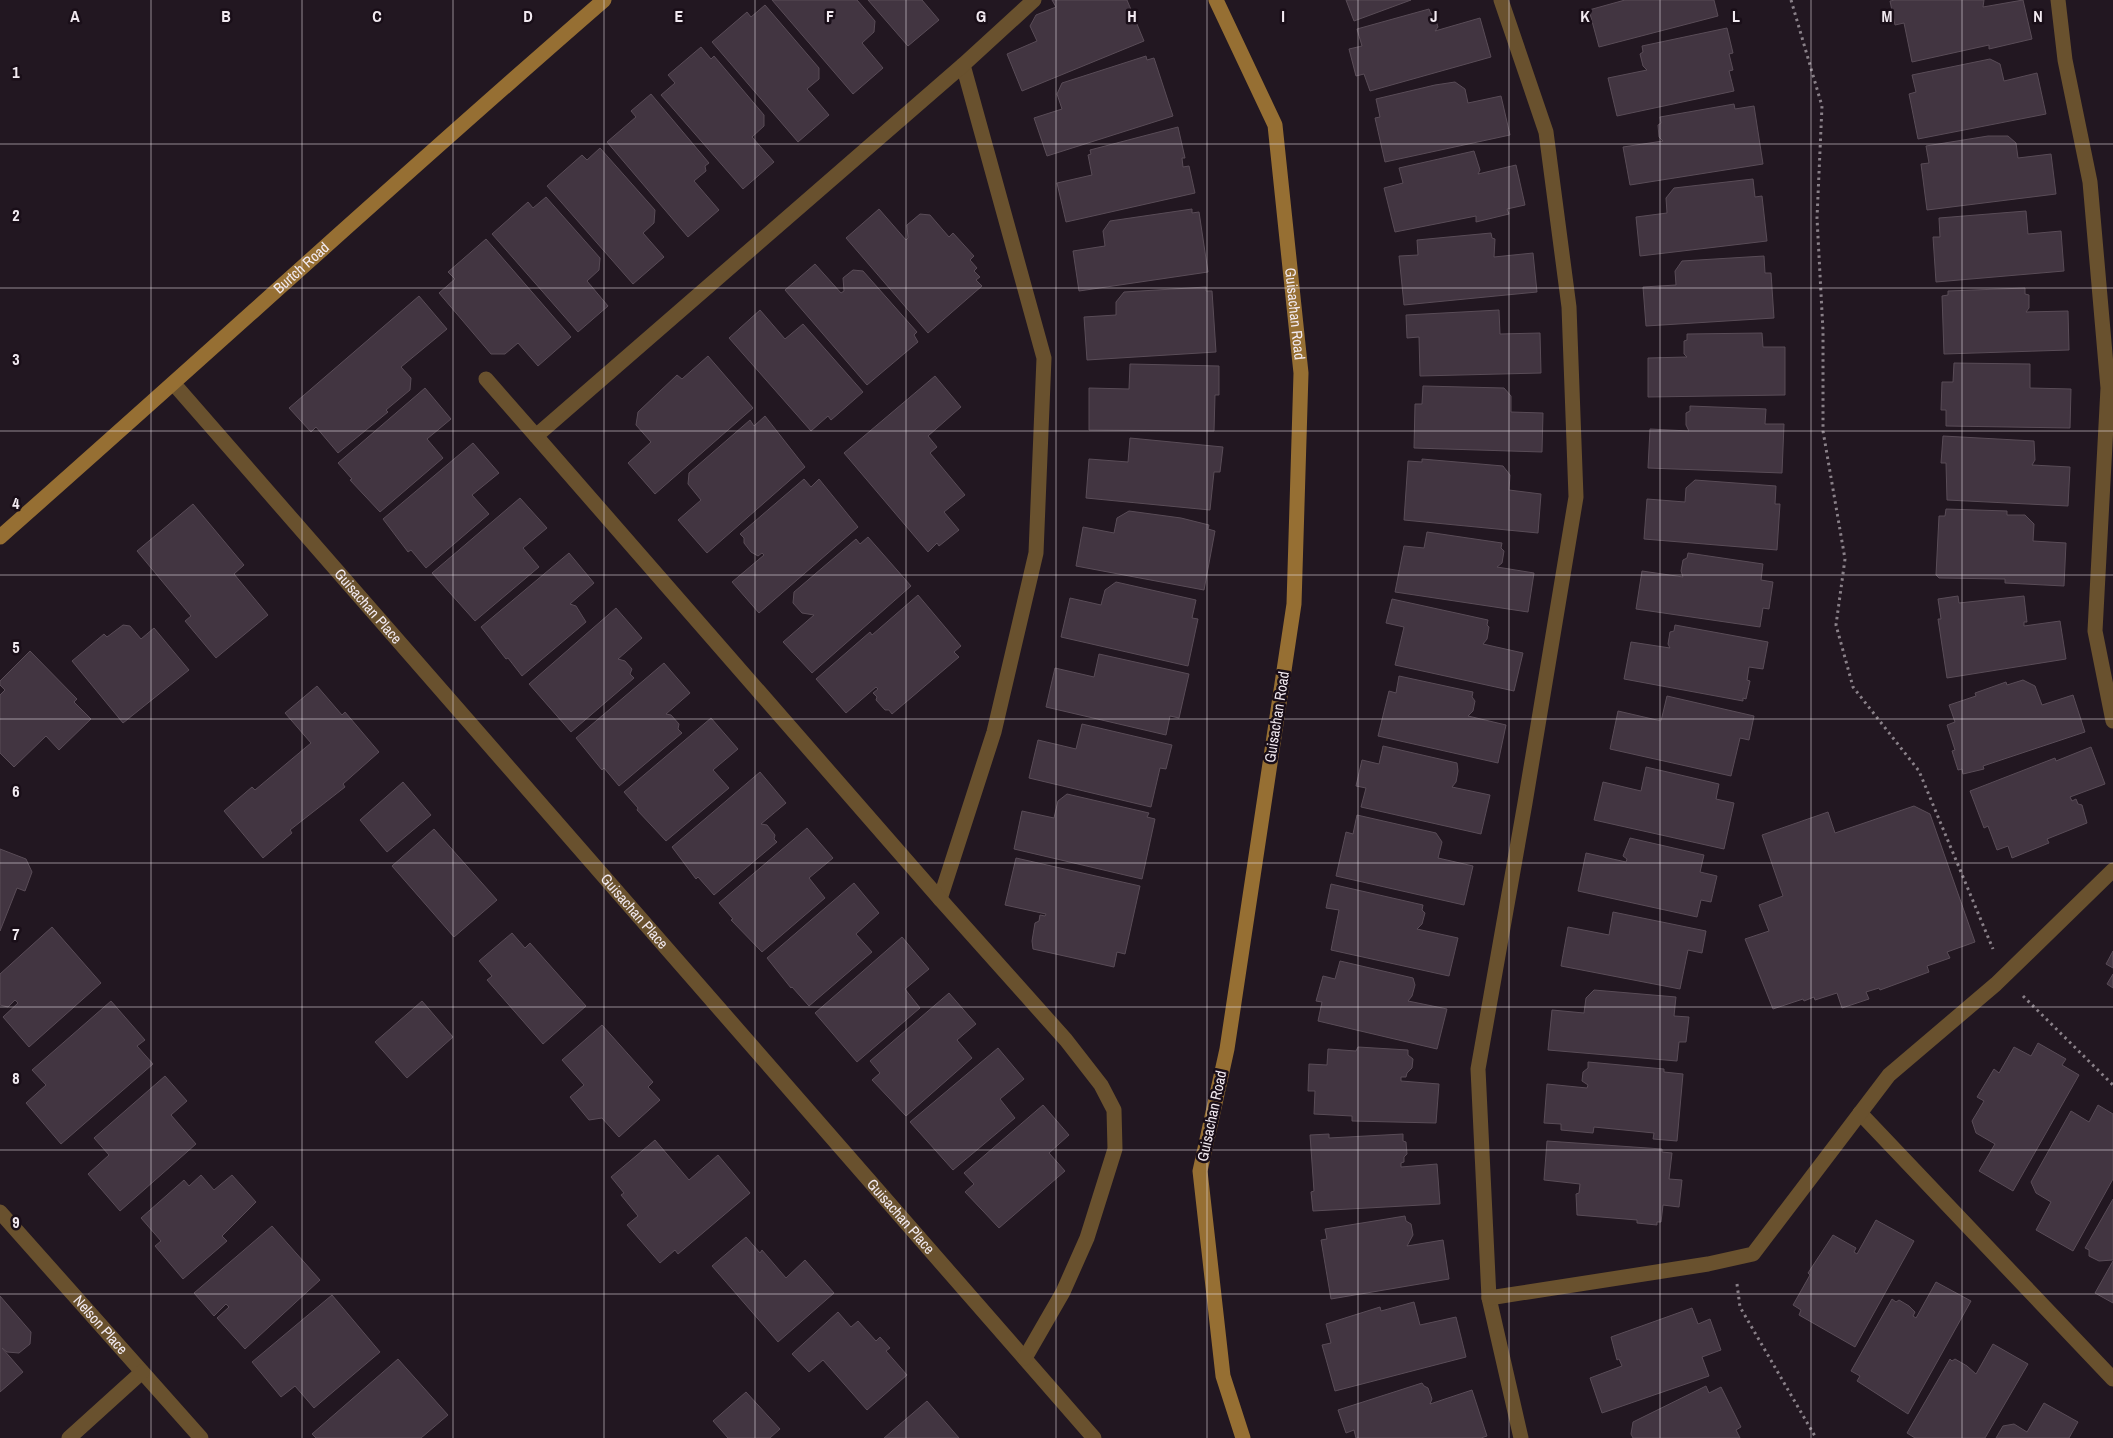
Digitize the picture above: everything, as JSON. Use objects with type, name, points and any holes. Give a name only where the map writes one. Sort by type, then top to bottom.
[{"type":"street","name":"Burtch Road","points":[[0,537],[174,384],[477,110],[604,0]]},
{"type":"street","points":[[536,436],[963,65],[1034,0]]},
{"type":"street","name":"Guisachan Road","points":[[1216,0],[1275,125],[1300,373],[1294,604],[1226,1049],[1200,1171],[1223,1376],[1243,1438]]},
{"type":"street","points":[[1501,0],[1546,132],[1568,306],[1576,497],[1478,1069],[1490,1298],[1522,1438]]},
{"type":"street","points":[[2058,0],[2064,60],[2090,182],[2108,388],[2095,631],[2113,721]]},
{"type":"street","points":[[940,899],[994,732],[1036,553],[1044,358],[963,65]]},
{"type":"street","points":[[486,378],[940,899],[1066,1040],[1101,1085],[1114,1110],[1115,1149],[1087,1238],[1063,1292],[1025,1358]]},
{"type":"street","name":"Guisachan Place","points":[[174,384],[1094,1438]]},
{"type":"street","points":[[1490,1298],[1753,1254],[1889,1075],[2004,977],[2113,870]]},
{"type":"street","points":[[1860,1113],[2113,1379]]},
{"type":"street","name":"Nelson Place","points":[[0,1212],[201,1438]]},
{"type":"street","points":[[69,1438],[142,1372]]},
{"type":"path","points":[[1791,0],[1822,106],[1817,218],[1823,331],[1823,431],[1845,559],[1836,625],[1854,687],[1920,772],[2004,977],[2113,1085]]},
{"type":"path","points":[[1734,1258],[1740,1307],[1816,1438]]},
{"type":"building","points":[[772,0],[857,0],[875,21],[874,32],[862,43],[883,68],[853,94]]},
{"type":"building","points":[[868,0],[922,0],[939,20],[908,46]]},
{"type":"building","points":[[1052,0],[1127,0],[1144,41],[1022,91],[1007,54],[1037,41],[1030,26],[1036,15],[1056,7]]},
{"type":"building","points":[[1346,0],[1411,0],[1354,21]]},
{"type":"building","points":[[1625,0],[1714,0],[1718,16],[1599,47],[1589,10]]},
{"type":"building","points":[[1984,0],[1983,7],[2023,0],[2032,39],[1989,49],[1989,45],[1912,62],[1904,23],[1895,25],[1890,1]]},
{"type":"building","points":[[765,5],[819,68],[819,79],[807,89],[829,115],[798,142],[712,42],[747,12],[751,17]]},
{"type":"building","points":[[1429,9],[1431,14],[1434,14],[1438,27],[1435,31],[1480,18],[1491,57],[1370,91],[1364,74],[1356,76],[1349,49],[1362,46],[1357,29]]},
{"type":"building","points":[[1727,28],[1733,53],[1729,54],[1733,70],[1729,71],[1734,91],[1617,116],[1608,78],[1647,70],[1643,66],[1640,54],[1643,52],[1642,46]]},
{"type":"building","points":[[701,47],[711,59],[714,56],[764,115],[764,126],[752,137],[774,162],[743,189],[661,95],[675,83],[668,75]]},
{"type":"building","points":[[1146,56],[1147,60],[1154,58],[1173,116],[1047,156],[1034,118],[1062,109],[1057,94],[1062,83]]},
{"type":"building","points":[[1990,59],[2000,64],[2004,81],[2037,73],[2046,114],[1918,139],[1909,94],[1916,92],[1912,75]]},
{"type":"building","points":[[1455,82],[1465,89],[1468,103],[1501,96],[1510,135],[1385,162],[1375,118],[1380,117],[1376,99]]},
{"type":"building","points":[[651,94],[709,163],[705,166],[706,171],[694,181],[719,210],[688,237],[607,142],[636,117],[631,111]]},
{"type":"building","points":[[1734,104],[1735,109],[1754,106],[1763,164],[1630,185],[1623,147],[1663,141],[1659,137],[1658,125],[1661,123],[1660,117]]},
{"type":"building","points":[[1178,127],[1185,158],[1182,158],[1183,167],[1189,166],[1195,193],[1066,222],[1057,183],[1092,175],[1088,155],[1091,154],[1090,150]]},
{"type":"building","points":[[1988,136],[2008,136],[2016,143],[2018,158],[2051,154],[2056,194],[1927,210],[1921,164],[1929,163],[1926,146]]},
{"type":"building","points":[[600,148],[655,210],[654,223],[643,233],[664,257],[633,284],[547,186],[582,155],[587,160]]},
{"type":"building","points":[[1474,151],[1480,170],[1478,174],[1516,165],[1525,205],[1507,209],[1509,214],[1476,222],[1476,216],[1395,232],[1384,188],[1403,183],[1399,168]]},
{"type":"building","points":[[1753,179],[1755,197],[1762,196],[1767,241],[1640,256],[1636,217],[1667,213],[1666,198],[1674,188]]},
{"type":"building","points":[[546,197],[600,258],[599,270],[587,281],[608,306],[578,332],[492,234],[528,202],[533,208]]},
{"type":"building","points":[[879,209],[906,240],[908,238],[907,225],[920,214],[930,215],[949,237],[953,233],[974,256],[970,260],[977,268],[974,271],[980,277],[976,280],[982,286],[928,333],[846,238]]},
{"type":"building","points":[[1192,209],[1192,213],[1199,212],[1208,272],[1079,291],[1073,251],[1105,246],[1103,231],[1110,221]]},
{"type":"building","points":[[2026,211],[2028,234],[2061,231],[2064,271],[1936,282],[1933,237],[1940,237],[1939,218]]},
{"type":"building","points":[[1491,233],[1492,238],[1495,239],[1494,257],[1533,253],[1537,292],[1404,305],[1399,256],[1418,255],[1417,240]]},
{"type":"building","points":[[486,239],[571,337],[538,366],[518,343],[505,354],[491,354],[439,293],[455,279],[448,272]]},
{"type":"building","points":[[1764,256],[1765,273],[1771,273],[1774,318],[1646,326],[1643,287],[1676,285],[1675,271],[1682,261]]},
{"type":"building","points":[[815,264],[841,293],[844,291],[843,278],[853,270],[863,271],[917,332],[914,335],[918,342],[867,385],[785,290]]},
{"type":"building","points":[[1206,287],[1206,291],[1212,291],[1216,352],[1087,360],[1084,317],[1116,315],[1116,302],[1124,292]]},
{"type":"building","points":[[2025,288],[2025,294],[2029,295],[2029,308],[2026,312],[2068,311],[2069,350],[1944,354],[1942,296],[1948,295],[1948,291]]},
{"type":"building","points":[[419,296],[447,329],[401,367],[411,378],[410,390],[386,410],[388,412],[338,453],[316,427],[311,432],[289,408]]},
{"type":"building","points":[[760,310],[785,339],[803,324],[863,392],[831,420],[828,416],[811,431],[729,338]]},
{"type":"building","points":[[1499,310],[1500,334],[1540,333],[1541,373],[1420,376],[1419,337],[1407,338],[1406,315]]},
{"type":"building","points":[[1762,333],[1763,347],[1785,347],[1785,395],[1648,397],[1648,358],[1687,357],[1684,354],[1684,341],[1687,340],[1687,334]]},
{"type":"building","points":[[708,356],[753,408],[655,494],[628,463],[651,442],[636,425],[638,412],[677,375],[682,379]]},
{"type":"building","points":[[1954,363],[2030,364],[2030,388],[2071,389],[2070,428],[1946,426],[1946,410],[1941,410],[1942,382],[1953,382]]},
{"type":"building","points":[[1130,364],[1219,366],[1219,395],[1215,395],[1214,431],[1089,430],[1089,388],[1129,389]]},
{"type":"building","points":[[935,376],[961,407],[928,436],[937,447],[930,453],[965,495],[944,512],[959,530],[939,546],[937,543],[928,552],[844,453]]},
{"type":"building","points":[[1423,386],[1504,388],[1511,396],[1511,412],[1543,413],[1542,452],[1414,448],[1415,404],[1422,404]]},
{"type":"building","points":[[425,388],[451,419],[427,439],[443,458],[380,512],[350,480],[352,479],[338,463]]},
{"type":"building","points":[[1690,406],[1766,409],[1765,424],[1784,424],[1782,473],[1648,468],[1650,429],[1689,431],[1686,425],[1686,413],[1690,411]]},
{"type":"building","points":[[765,416],[805,467],[707,553],[678,520],[701,500],[688,484],[689,473],[750,420],[754,426]]},
{"type":"building","points":[[1943,436],[2034,441],[2035,460],[2032,465],[2070,467],[2068,506],[1947,500],[1946,463],[1941,463]]},
{"type":"building","points":[[1130,438],[1223,447],[1220,472],[1214,472],[1210,510],[1086,498],[1089,459],[1128,462]]},
{"type":"building","points":[[473,443],[499,473],[472,495],[489,514],[426,568],[411,550],[408,552],[383,519]]},
{"type":"building","points":[[1422,459],[1503,466],[1510,475],[1509,490],[1541,494],[1538,533],[1404,520],[1408,461],[1422,462]]},
{"type":"building","points":[[804,479],[811,487],[819,479],[858,527],[759,613],[732,582],[764,555],[762,553],[758,556],[751,552],[740,534]]},
{"type":"building","points":[[1695,480],[1776,486],[1775,504],[1780,504],[1777,550],[1644,539],[1647,499],[1685,502],[1686,488]]},
{"type":"building","points":[[520,498],[547,528],[523,548],[539,567],[475,621],[432,573]]},
{"type":"building","points":[[193,504],[244,565],[234,574],[268,615],[216,658],[185,621],[191,616],[137,551]]},
{"type":"building","points":[[1946,509],[2007,511],[2007,515],[2025,515],[2034,524],[2033,541],[2066,543],[2064,586],[2005,583],[2005,579],[1939,578],[1936,575],[1939,516],[1945,516]]},
{"type":"building","points":[[1129,511],[1181,518],[1209,525],[1208,529],[1215,531],[1204,590],[1076,566],[1083,527],[1114,533],[1117,518]]},
{"type":"building","points":[[1427,532],[1502,543],[1501,548],[1504,551],[1502,563],[1497,567],[1534,573],[1528,612],[1395,592],[1404,546],[1424,548]]},
{"type":"building","points":[[868,537],[911,586],[812,673],[783,642],[814,615],[802,613],[793,603],[794,592],[856,539],[860,544]]},
{"type":"building","points":[[569,553],[594,583],[570,604],[576,606],[586,622],[522,676],[481,627]]},
{"type":"building","points":[[1688,553],[1763,564],[1761,580],[1773,582],[1769,609],[1763,608],[1760,627],[1636,609],[1642,571],[1683,577],[1681,571],[1683,560],[1687,558]]},
{"type":"building","points":[[1116,582],[1196,600],[1192,618],[1198,619],[1188,666],[1061,637],[1070,598],[1101,605],[1105,590]]},
{"type":"building","points":[[918,595],[961,646],[954,652],[959,657],[892,714],[889,710],[885,710],[876,700],[877,697],[873,693],[878,689],[876,687],[846,713],[816,679],[870,632],[872,635]]},
{"type":"building","points":[[1958,596],[1959,603],[2024,596],[2027,622],[2024,622],[2024,626],[2060,621],[2066,659],[1947,678],[1938,619],[1941,619],[1938,599]]},
{"type":"building","points":[[1392,599],[1488,620],[1487,639],[1483,644],[1523,653],[1514,691],[1395,665],[1404,627],[1386,623]]},
{"type":"building","points":[[616,608],[642,638],[618,659],[625,661],[632,669],[630,674],[634,678],[571,732],[529,684]]},
{"type":"building","points":[[123,625],[130,626],[141,639],[154,628],[189,670],[123,723],[72,661],[104,634],[107,637]]},
{"type":"building","points":[[1675,625],[1768,642],[1763,669],[1749,667],[1747,680],[1750,681],[1746,699],[1743,698],[1743,701],[1624,679],[1631,642],[1670,648],[1668,644],[1670,632],[1674,631]]},
{"type":"building","points":[[30,651],[77,699],[74,702],[91,719],[59,750],[46,736],[14,767],[0,753],[0,695],[5,690],[0,685],[0,681]]},
{"type":"building","points":[[1099,654],[1189,674],[1179,718],[1170,716],[1166,735],[1046,707],[1055,668],[1094,677]]},
{"type":"building","points":[[664,663],[690,693],[666,714],[671,715],[679,724],[678,729],[682,733],[619,786],[604,768],[602,770],[576,738]]},
{"type":"building","points":[[1399,676],[1473,692],[1472,697],[1475,701],[1473,711],[1468,716],[1506,725],[1498,763],[1378,736],[1389,691],[1396,693]]},
{"type":"building","points":[[2023,680],[2035,686],[2042,705],[2073,695],[2085,732],[1983,766],[1984,769],[1963,774],[1962,769],[1958,770],[1952,751],[1955,750],[1947,725],[1955,722],[1949,705],[1976,696],[1975,693],[2006,682],[2007,685]]},
{"type":"building","points":[[317,686],[342,715],[345,712],[379,752],[343,784],[345,787],[290,830],[292,833],[263,858],[224,811],[252,787],[255,790],[311,743],[285,713]]},
{"type":"building","points":[[1667,696],[1754,716],[1749,740],[1740,738],[1731,776],[1610,749],[1618,711],[1661,721]]},
{"type":"building","points":[[711,718],[738,749],[713,770],[729,788],[666,841],[637,810],[638,808],[624,792]]},
{"type":"building","points":[[1082,724],[1172,745],[1166,769],[1160,768],[1151,807],[1029,778],[1038,740],[1076,749]]},
{"type":"building","points":[[1383,746],[1457,763],[1456,782],[1452,787],[1490,795],[1481,834],[1361,807],[1366,788],[1356,786],[1362,760],[1379,764]]},
{"type":"building","points":[[2091,747],[2105,784],[2070,797],[2072,801],[2076,799],[2078,804],[2082,805],[2087,823],[2047,839],[2049,843],[2012,858],[2008,846],[1997,850],[1988,826],[1984,828],[1970,791],[2055,758],[2056,761]]},
{"type":"building","points":[[1646,767],[1719,784],[1716,799],[1734,803],[1724,849],[1594,820],[1603,782],[1641,791]]},
{"type":"building","points":[[760,772],[786,803],[761,824],[767,825],[775,835],[774,839],[777,842],[714,895],[698,877],[696,879],[672,847]]},
{"type":"building","points":[[403,782],[431,815],[387,852],[360,820]]},
{"type":"building","points":[[1067,794],[1149,813],[1147,817],[1155,819],[1142,879],[1014,849],[1022,811],[1054,818],[1058,801]]},
{"type":"building","points":[[1914,806],[1930,814],[1975,942],[1947,952],[1950,958],[1927,966],[1929,972],[1880,990],[1879,988],[1866,992],[1869,999],[1842,1008],[1837,993],[1815,1000],[1814,997],[1804,1001],[1803,999],[1773,1009],[1745,939],[1769,931],[1759,905],[1783,896],[1762,835],[1828,812],[1835,833]]},
{"type":"building","points":[[1357,815],[1436,833],[1442,842],[1438,858],[1473,866],[1464,905],[1336,876],[1346,832],[1353,834]]},
{"type":"building","points":[[807,828],[833,858],[809,878],[825,898],[762,952],[731,920],[733,919],[719,903]]},
{"type":"building","points":[[434,829],[497,900],[454,937],[392,866]]},
{"type":"building","points":[[1630,838],[1704,855],[1700,872],[1717,876],[1711,902],[1701,900],[1697,917],[1578,891],[1586,853],[1626,862],[1627,859],[1623,856]]},
{"type":"building","points":[[0,849],[26,859],[32,872],[25,891],[17,888],[0,931]]},
{"type":"building","points":[[1016,858],[1140,886],[1125,954],[1117,952],[1114,967],[1033,949],[1032,941],[1035,923],[1039,921],[1040,915],[1045,916],[1046,914],[1005,905]]},
{"type":"building","points":[[854,883],[879,913],[856,934],[872,952],[809,1006],[791,988],[767,958]]},
{"type":"building","points":[[1331,884],[1423,905],[1422,910],[1425,913],[1422,924],[1417,929],[1458,938],[1449,976],[1331,950],[1339,910],[1326,908]]},
{"type":"building","points":[[1613,912],[1706,931],[1702,953],[1688,950],[1680,989],[1561,966],[1568,927],[1609,935]]},
{"type":"building","points":[[52,927],[101,983],[29,1047],[3,1017],[18,1003],[15,1000],[8,1007],[0,1005],[0,974]]},
{"type":"building","points":[[512,933],[525,948],[530,943],[586,1006],[543,1044],[487,980],[492,976],[479,961]]},
{"type":"building","points":[[902,937],[929,969],[905,989],[920,1008],[857,1062],[815,1013]]},
{"type":"building","points":[[2113,951],[2113,968],[2106,964]]},
{"type":"building","points":[[1340,961],[1413,978],[1415,985],[1412,996],[1408,1001],[1447,1009],[1437,1049],[1318,1021],[1322,1002],[1316,1001],[1323,976],[1335,979]]},
{"type":"building","points":[[2113,974],[2113,988],[2107,984]]},
{"type":"building","points":[[1594,990],[1676,997],[1674,1016],[1689,1017],[1686,1042],[1679,1042],[1677,1061],[1548,1050],[1552,1010],[1584,1013],[1586,998]]},
{"type":"building","points":[[949,993],[976,1024],[957,1040],[972,1058],[906,1116],[872,1080],[880,1073],[870,1061]]},
{"type":"building","points":[[111,1001],[145,1040],[137,1046],[153,1064],[61,1144],[26,1103],[46,1085],[32,1070]]},
{"type":"building","points":[[422,1001],[453,1037],[407,1078],[375,1042]]},
{"type":"building","points":[[602,1025],[653,1082],[648,1087],[660,1100],[619,1137],[602,1118],[589,1120],[570,1097],[584,1085],[562,1060]]},
{"type":"building","points":[[2038,1043],[2066,1059],[2062,1065],[2079,1075],[2013,1191],[1979,1171],[1995,1144],[1976,1133],[1972,1121],[1984,1101],[1977,1097],[1994,1069],[1999,1073],[2014,1047],[2031,1056]]},
{"type":"building","points":[[1358,1047],[1408,1050],[1408,1055],[1413,1059],[1412,1068],[1406,1077],[1401,1077],[1401,1081],[1439,1084],[1436,1123],[1352,1121],[1352,1116],[1314,1114],[1315,1091],[1308,1091],[1309,1064],[1327,1065],[1328,1049],[1356,1051]]},
{"type":"building","points":[[998,1048],[1024,1079],[1000,1099],[1015,1118],[953,1170],[910,1122]]},
{"type":"building","points":[[1588,1062],[1664,1069],[1664,1072],[1683,1074],[1677,1141],[1653,1139],[1654,1133],[1594,1127],[1593,1133],[1561,1130],[1561,1124],[1544,1123],[1547,1084],[1587,1088],[1588,1085],[1582,1081],[1583,1072],[1588,1068]]},
{"type":"building","points":[[165,1076],[187,1101],[171,1115],[196,1144],[120,1211],[88,1174],[109,1155],[94,1138]]},
{"type":"building","points":[[1043,1105],[1069,1135],[1049,1153],[1065,1171],[999,1228],[965,1192],[974,1184],[964,1173]]},
{"type":"building","points":[[2098,1105],[2113,1114],[2113,1179],[2073,1251],[2036,1230],[2051,1202],[2036,1193],[2031,1182],[2071,1111],[2089,1122]]},
{"type":"building","points":[[1329,1134],[1329,1138],[1403,1134],[1407,1154],[1404,1157],[1404,1162],[1401,1163],[1401,1167],[1437,1164],[1440,1204],[1313,1211],[1311,1192],[1314,1191],[1310,1135]]},
{"type":"building","points":[[655,1140],[689,1180],[718,1155],[750,1193],[678,1254],[675,1250],[660,1263],[627,1225],[638,1216],[621,1195],[624,1193],[611,1177]]},
{"type":"building","points":[[1547,1141],[1662,1149],[1662,1152],[1672,1153],[1669,1179],[1682,1180],[1679,1207],[1663,1205],[1661,1222],[1657,1222],[1657,1225],[1637,1223],[1637,1220],[1577,1215],[1576,1194],[1579,1193],[1580,1184],[1544,1180]]},
{"type":"building","points":[[201,1175],[214,1190],[232,1175],[256,1202],[222,1236],[227,1241],[183,1279],[155,1246],[161,1241],[141,1218],[184,1180],[189,1186]]},
{"type":"building","points":[[2113,1199],[2113,1260],[2099,1261],[2089,1256],[2089,1250],[2085,1248]]},
{"type":"building","points":[[1405,1216],[1406,1221],[1411,1224],[1413,1235],[1407,1246],[1443,1240],[1449,1279],[1331,1299],[1321,1240],[1327,1239],[1325,1229]]},
{"type":"building","points":[[1876,1220],[1914,1241],[1855,1347],[1799,1315],[1801,1310],[1793,1305],[1810,1275],[1808,1273],[1833,1235],[1856,1248],[1854,1252],[1857,1254]]},
{"type":"building","points":[[272,1226],[320,1280],[245,1349],[217,1318],[229,1307],[226,1304],[214,1316],[194,1293]]},
{"type":"building","points":[[746,1237],[760,1253],[762,1250],[786,1278],[805,1260],[834,1293],[778,1342],[712,1266]]},
{"type":"building","points":[[2113,1261],[2113,1303],[2095,1293]]},
{"type":"building","points":[[1936,1282],[1971,1301],[1908,1414],[1857,1381],[1860,1376],[1851,1371],[1892,1299],[1896,1302],[1899,1300],[1909,1306],[1915,1312],[1913,1316],[1916,1318]]},
{"type":"building","points":[[332,1295],[380,1352],[314,1408],[295,1386],[281,1397],[252,1362]]},
{"type":"building","points":[[0,1296],[31,1332],[30,1344],[19,1353],[7,1352],[2,1348],[23,1372],[0,1392]]},
{"type":"building","points":[[1414,1302],[1420,1325],[1456,1317],[1466,1357],[1335,1391],[1322,1345],[1331,1343],[1326,1324],[1380,1307],[1381,1311]]},
{"type":"building","points":[[1692,1308],[1698,1324],[1710,1319],[1721,1350],[1702,1357],[1709,1376],[1602,1413],[1590,1378],[1622,1366],[1619,1359],[1617,1360],[1611,1337]]},
{"type":"building","points":[[838,1312],[851,1327],[858,1321],[876,1341],[880,1337],[890,1348],[886,1351],[907,1375],[867,1410],[823,1360],[809,1372],[792,1354]]},
{"type":"building","points":[[1993,1344],[2028,1364],[1985,1438],[1915,1438],[1907,1433],[1950,1359],[1952,1361],[1955,1359],[1976,1374]]},
{"type":"building","points":[[398,1359],[448,1415],[421,1438],[316,1438],[312,1434]]},
{"type":"building","points":[[1422,1383],[1428,1388],[1432,1399],[1430,1404],[1472,1390],[1487,1436],[1481,1438],[1356,1438],[1354,1430],[1346,1433],[1338,1410]]},
{"type":"building","points":[[1706,1386],[1709,1393],[1721,1387],[1741,1427],[1736,1430],[1740,1438],[1633,1438],[1631,1434],[1633,1422]]},
{"type":"building","points":[[746,1392],[780,1429],[770,1438],[728,1438],[713,1421]]},
{"type":"building","points":[[927,1401],[959,1438],[884,1438]]},
{"type":"building","points":[[2044,1403],[2078,1422],[2069,1438],[1996,1438],[2003,1426],[2014,1424],[2027,1432]]}]
